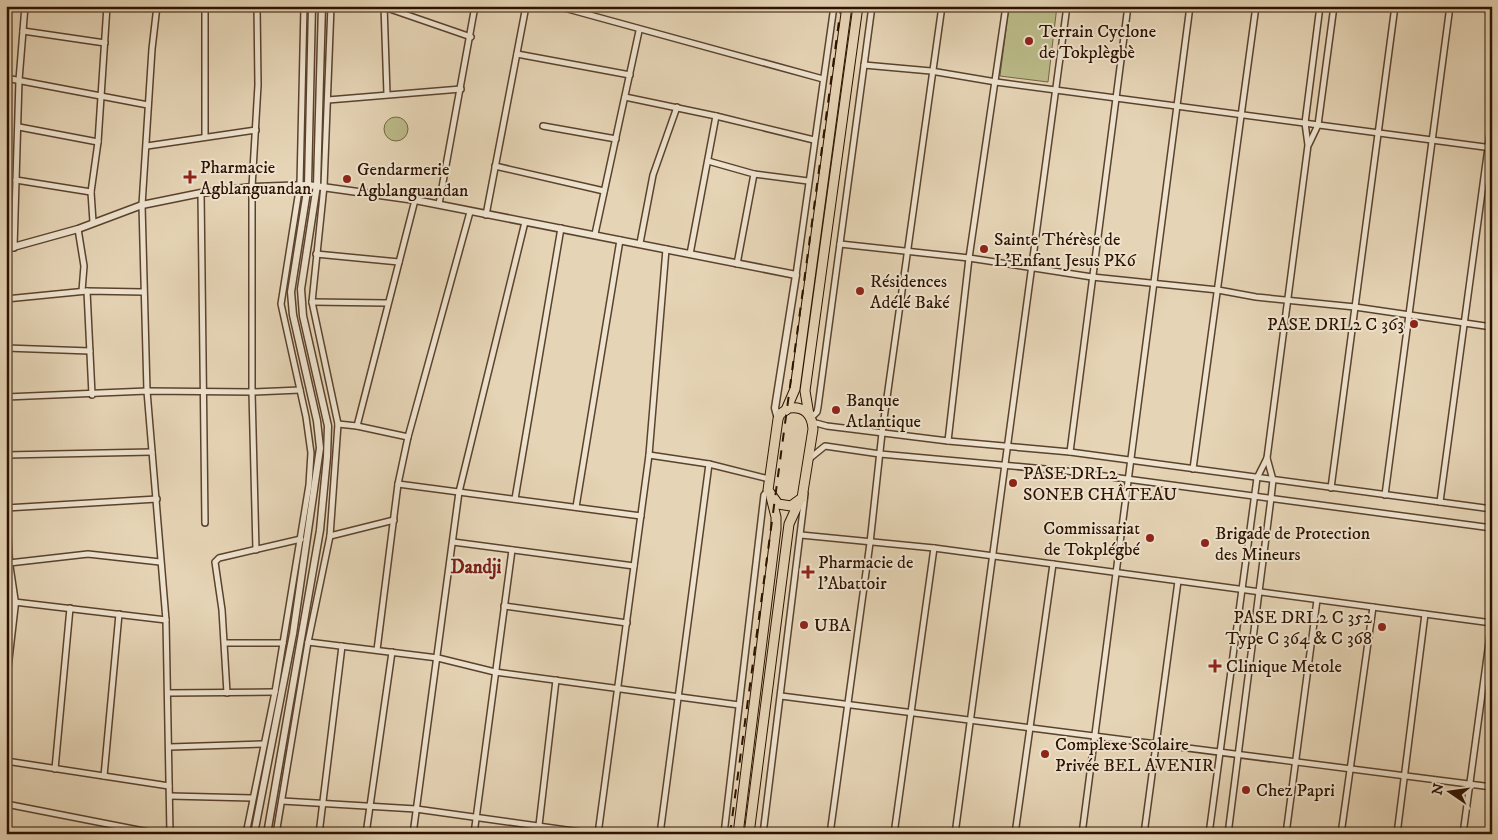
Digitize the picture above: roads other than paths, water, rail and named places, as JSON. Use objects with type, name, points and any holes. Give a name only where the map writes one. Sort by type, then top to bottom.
[{"type":"highway","points":[[738,834],[776,529],[776,517],[770,493],[769,479],[778,419],[786,410],[793,395],[796,381],[847,6]]},
{"type":"highway","points":[[749,834],[789,524],[804,489],[809,460],[811,418],[806,391],[858,6]]},
{"type":"highway","points":[[786,410],[799,408],[811,418]]},
{"type":"highway","points":[[770,493],[783,506],[791,506],[798,502]]},
{"type":"street","points":[[14,248],[19,80],[25,6]]},
{"type":"street","points":[[93,222],[91,192],[98,142],[107,6]]},
{"type":"street","points":[[157,6],[148,105],[142,205],[143,292],[147,392],[166,620],[170,747],[170,834]]},
{"type":"street","points":[[205,6],[205,137]]},
{"type":"street","points":[[256,6],[258,85],[252,187],[252,392],[256,550]]},
{"type":"street","points":[[246,834],[275,692],[309,485],[311,454],[306,417],[281,304],[300,184],[304,6]]},
{"type":"street","points":[[254,834],[293,634],[320,448],[317,421],[293,315],[291,292],[308,185],[312,6]]},
{"type":"street","points":[[267,834],[320,530],[327,466],[328,426],[303,316],[301,289],[321,186],[322,6]]},
{"type":"street","points":[[276,834],[308,642],[330,536],[338,424],[312,302],[328,100],[331,6]]},
{"type":"street","points":[[439,204],[471,37],[475,6]]},
{"type":"street","points":[[486,215],[526,6]]},
{"type":"street","points":[[557,6],[639,31],[823,79]]},
{"type":"street","points":[[778,419],[775,408],[834,6]]},
{"type":"street","points":[[872,6],[818,406],[811,418],[827,426],[948,441],[1070,452],[1492,509]]},
{"type":"street","points":[[830,834],[870,543],[882,433],[931,71],[942,6]]},
{"type":"street","points":[[948,441],[969,258],[1006,6]]},
{"type":"street","points":[[955,834],[1006,466],[1007,446],[1066,6]]},
{"type":"street","points":[[1070,452],[1128,6]]},
{"type":"street","points":[[1082,834],[1190,6]]},
{"type":"street","points":[[1193,469],[1256,6]]},
{"type":"street","points":[[1209,834],[1254,496],[1257,478],[1267,458],[1308,145],[1305,124],[1320,6]]},
{"type":"street","points":[[1308,145],[1318,125],[1334,6]]},
{"type":"street","points":[[1331,488],[1395,6]]},
{"type":"street","points":[[1385,495],[1450,6]]},
{"type":"street","points":[[387,94],[384,7],[471,37]]},
{"type":"street","points":[[23,30],[105,43]]},
{"type":"street","points":[[594,234],[639,31]]},
{"type":"street","points":[[517,54],[630,74]]},
{"type":"street","points":[[864,65],[931,71],[996,82],[1490,148]]},
{"type":"street","points":[[6,78],[148,105]]},
{"type":"street","points":[[328,100],[461,89]]},
{"type":"street","points":[[625,97],[677,107],[814,140]]},
{"type":"street","points":[[640,243],[653,175],[677,107]]},
{"type":"street","points":[[690,254],[716,116]]},
{"type":"street","points":[[1440,502],[1490,148],[1492,118]]},
{"type":"street","points":[[543,126],[616,139]]},
{"type":"street","points":[[19,127],[98,142]]},
{"type":"street","points":[[147,146],[256,130]]},
{"type":"street","points":[[708,161],[754,174],[808,181]]},
{"type":"street","points":[[495,166],[604,191]]},
{"type":"street","points":[[737,264],[754,174]]},
{"type":"street","points":[[16,180],[91,192]]},
{"type":"street","points":[[6,249],[78,229],[142,205],[202,193],[300,184],[439,204],[470,212],[594,234],[796,275]]},
{"type":"street","points":[[202,193],[205,523]]},
{"type":"street","points":[[357,426],[387,303],[415,200]]},
{"type":"street","points":[[377,650],[398,484],[408,438],[470,212]]},
{"type":"street","points":[[413,834],[459,492],[525,222]]},
{"type":"street","points":[[515,499],[561,228]]},
{"type":"street","points":[[78,229],[84,266],[84,291],[92,395]]},
{"type":"street","points":[[576,508],[620,240]]},
{"type":"street","points":[[840,244],[969,258],[1092,277],[1355,307],[1492,327]]},
{"type":"street","points":[[282,801],[416,809],[596,834],[649,455],[666,249]]},
{"type":"street","points":[[316,254],[399,262]]},
{"type":"street","points":[[6,299],[84,291],[143,292]]},
{"type":"street","points":[[312,302],[387,303]]},
{"type":"street","points":[[6,348],[90,351]]},
{"type":"street","points":[[6,397],[147,392],[300,390]]},
{"type":"street","points":[[338,424],[357,426],[408,438]]},
{"type":"street","points":[[809,460],[825,446],[880,454],[1127,479],[1492,528]]},
{"type":"street","points":[[6,455],[152,452]]},
{"type":"street","points":[[649,455],[709,464],[769,479]]},
{"type":"street","points":[[1228,834],[1271,498],[1272,480],[1267,458]]},
{"type":"street","points":[[660,834],[676,698],[709,464]]},
{"type":"street","points":[[398,484],[640,516]]},
{"type":"street","points":[[763,834],[805,508],[804,489]]},
{"type":"street","points":[[724,834],[764,495],[770,493]]},
{"type":"street","points":[[6,680],[15,603],[9,563],[6,508],[157,499]]},
{"type":"street","points":[[330,536],[394,520]]},
{"type":"street","points":[[801,535],[934,548],[1492,622],[1463,834]]},
{"type":"street","points":[[227,693],[225,643],[215,562],[220,558],[301,539]]},
{"type":"street","points":[[453,542],[634,566]]},
{"type":"street","points":[[894,834],[934,548]]},
{"type":"street","points":[[474,834],[512,550]]},
{"type":"street","points":[[9,563],[88,554],[160,562]]},
{"type":"street","points":[[1015,834],[1054,564]]},
{"type":"street","points":[[1144,834],[1178,581]]},
{"type":"street","points":[[1286,834],[1317,600]]},
{"type":"street","points":[[6,601],[166,620]]},
{"type":"street","points":[[504,606],[626,622]]},
{"type":"street","points":[[1341,834],[1373,607]]},
{"type":"street","points":[[56,769],[70,608]]},
{"type":"street","points":[[104,776],[119,614]]},
{"type":"street","points":[[1397,834],[1425,614]]},
{"type":"street","points":[[308,642],[438,658],[495,672],[676,698],[739,705]]},
{"type":"street","points":[[225,643],[283,643]]},
{"type":"street","points":[[318,834],[342,646]]},
{"type":"street","points":[[366,834],[392,652]]},
{"type":"street","points":[[538,834],[556,680]]},
{"type":"street","points":[[168,693],[275,692]]},
{"type":"street","points":[[781,696],[1492,787]]},
{"type":"street","points":[[170,747],[264,744]]},
{"type":"street","points":[[6,761],[169,786]]},
{"type":"street","points":[[170,796],[252,798]]},
{"type":"street","points":[[6,804],[159,834]]},
{"type":"railway","points":[[730,834],[841,6]]},
{"type":"place","name":"Terrain Cyclone de Tokplègbè","points":[[1029,41]]},
{"type":"place","name":"Pharmacie Agblanguandan","points":[[190,177]]},
{"type":"place","name":"Gendarmerie Agblanguandan","points":[[347,179]]},
{"type":"place","name":"Sainte Thérèse de L'Enfant Jesus PK6","points":[[984,249]]},
{"type":"place","name":"Résidences Adélé Baké","points":[[860,291]]},
{"type":"place","name":"PASE DRL2 C 363","points":[[1414,324]]},
{"type":"place","name":"Banque Atlantique","points":[[836,410]]},
{"type":"place","name":"PASE DRL2 SONEB CHÂTEAU","points":[[1013,483]]},
{"type":"place","name":"Commissariat de Tokplégbé","points":[[1150,538]]},
{"type":"place","name":"Brigade de Protection des Mineurs","points":[[1205,543]]},
{"type":"place","name":"Pharmacie de l'Abattoir","points":[[808,572]]},
{"type":"place","name":"UBA","points":[[804,625]]},
{"type":"place","name":"PASE DRL2 C 352 Type C 364 & C 368","points":[[1382,627]]},
{"type":"place","name":"Clinique Metole","points":[[1215,666]]},
{"type":"place","name":"Complexe Scolaire Privée BEL AVENIR","points":[[1045,754]]},
{"type":"place","name":"Chez Papri","points":[[1246,790]]},
{"type":"district","name":"Dandji","points":[[476,566]]}]
